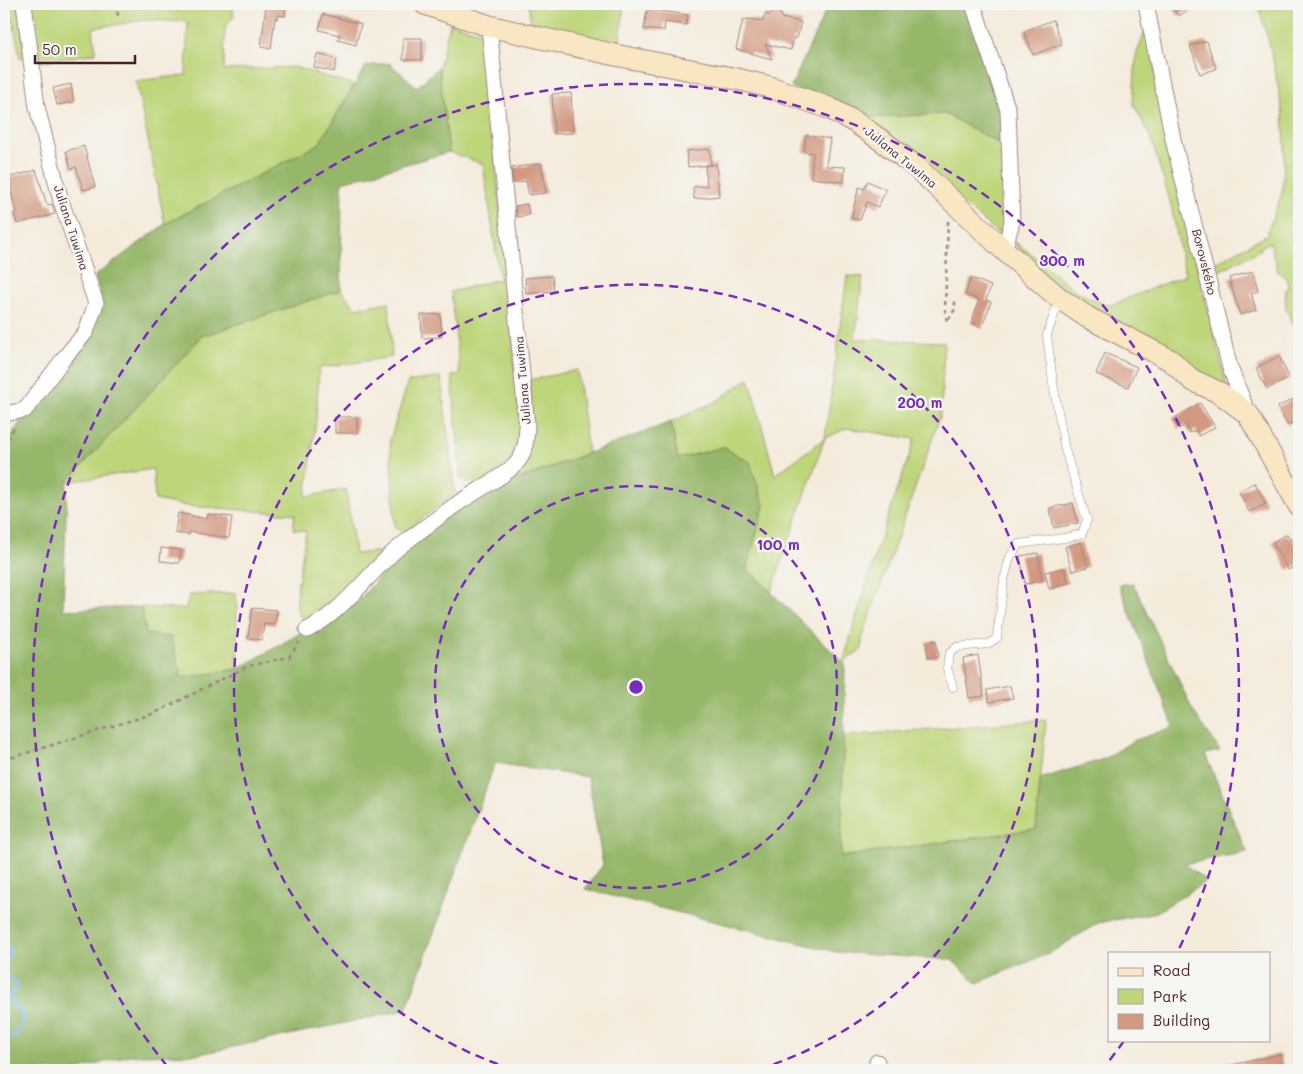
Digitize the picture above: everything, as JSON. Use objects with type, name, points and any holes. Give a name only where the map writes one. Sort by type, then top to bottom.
[{"type":"street","name":"Juliana Tuwima","points":[[24,4],[37,107],[61,202],[96,302],[86,332],[25,410]]},
{"type":"street","name":"Juliana Tuwima","points":[[425,4],[489,26],[615,55],[770,87],[820,105],[855,122],[885,142],[915,166],[1004,250],[1059,298],[1087,317],[1170,360],[1192,380],[1227,386],[1248,414],[1299,506]]},
{"type":"street","points":[[973,4],[1008,110],[1012,222],[1004,250]]},
{"type":"street","name":"Borovského","points":[[1146,4],[1174,144],[1230,368],[1227,386]]},
{"type":"street","name":"Juliana Tuwima","points":[[307,630],[322,622],[350,598],[396,550],[468,495],[507,472],[519,460],[526,444],[527,427],[489,26]]},
{"type":"street","points":[[4,414],[25,410]]},
{"type":"lane","points":[[953,687],[946,668],[949,654],[957,647],[988,644],[997,638],[1004,580],[1010,557],[1019,544],[1082,534],[1088,520],[1065,450],[1053,384],[1048,335],[1059,298]]},
{"type":"path","points":[[115,4],[119,19]]},
{"type":"path","points":[[952,200],[947,225],[945,310],[947,322],[955,309],[955,300]]},
{"type":"path","points":[[4,446],[25,410]]},
{"type":"path","points":[[4,760],[155,713],[248,666],[290,657],[307,630]]},
{"type":"green space","points":[[10,4],[18,4],[25,58],[20,58]]},
{"type":"green space","points":[[29,4],[232,4],[234,16],[225,27],[224,70],[294,67],[354,85],[319,144],[165,224],[136,81],[186,75],[188,22],[146,20],[93,28],[96,53],[37,63]]},
{"type":"green space","points":[[528,4],[624,4],[620,44],[532,29]]},
{"type":"green space","points":[[813,4],[964,4],[1002,116],[1004,146],[945,114],[862,118],[791,87],[827,8]]},
{"type":"green space","points":[[1260,4],[1299,4],[1299,328],[1295,330],[1286,308],[1285,290],[1288,287],[1287,279],[1278,272],[1270,242],[1259,248],[1260,250],[1215,273],[1226,319],[1211,265],[1268,234],[1282,193],[1285,145],[1283,115],[1272,53],[1260,12]]},
{"type":"green space","points":[[450,23],[484,33],[521,435],[516,458],[483,482],[465,483],[461,478],[452,376],[460,374],[451,292],[500,279],[483,164],[449,152],[439,67]]},
{"type":"green space","points":[[1146,29],[1195,257],[1229,395],[1218,383],[1168,351],[1097,315],[1032,264],[1013,241],[1077,292],[1109,306],[1185,275],[1171,205],[1151,138],[1133,103],[1136,56]]},
{"type":"green space","points":[[389,63],[417,87],[439,67],[449,152],[342,182],[341,290],[202,336],[67,482],[63,610],[141,607],[146,634],[171,637],[182,678],[238,669],[361,598],[407,545],[470,498],[671,422],[678,459],[723,447],[750,462],[764,505],[747,569],[845,664],[841,857],[1036,829],[1040,779],[1104,759],[1133,741],[1174,727],[1119,585],[1133,583],[1192,709],[1220,751],[1205,754],[1247,852],[1184,864],[1207,881],[1157,912],[1098,923],[1050,953],[977,983],[952,960],[836,952],[585,889],[603,865],[588,777],[495,763],[406,1010],[200,1054],[129,1055],[77,1070],[4,1070],[4,445],[86,332],[103,305],[95,276],[165,224],[319,144],[366,66]]},
{"type":"green space","points":[[945,114],[1004,146],[1007,222],[999,234],[862,118]]},
{"type":"green space","points":[[847,276],[863,277],[855,339],[944,342],[941,414],[862,639],[862,649],[843,662],[877,549],[915,439],[847,428],[825,438]]},
{"type":"green space","points":[[341,290],[356,308],[389,302],[392,357],[319,368],[316,420],[306,497],[346,489],[355,554],[383,551],[345,598],[316,624],[303,622],[297,610],[297,590],[306,531],[293,529],[295,514],[187,506],[155,500],[153,469],[67,482],[202,336]]},
{"type":"green space","points":[[577,370],[588,453],[490,490],[533,435],[530,380]]},
{"type":"green space","points":[[441,377],[455,494],[404,532],[395,528],[390,440],[408,382]]},
{"type":"green space","points":[[749,378],[775,475],[825,438],[771,592],[747,569],[764,505],[723,447],[678,459],[671,422],[717,401]]},
{"type":"green space","points":[[236,593],[238,669],[182,678],[171,638],[146,634],[141,607],[185,609],[190,595]]},
{"type":"green space","points":[[1046,720],[1036,829],[840,857],[843,736]]},
{"type":"building","points":[[266,4],[286,4],[285,16],[278,15],[278,19],[275,18],[271,49],[261,47]]},
{"type":"building","points":[[1171,4],[1199,4],[1178,16]]},
{"type":"building","points":[[647,9],[688,15],[686,25],[665,22],[664,31],[644,29]]},
{"type":"building","points":[[777,11],[781,14],[782,18],[801,22],[797,38],[794,37],[791,50],[765,44],[772,59],[736,49],[743,20],[763,21],[765,14],[770,15],[772,12]]},
{"type":"building","points":[[323,14],[361,24],[356,45],[338,40],[340,35],[319,30]]},
{"type":"building","points":[[1053,20],[1062,44],[1033,55],[1024,31]]},
{"type":"building","points":[[403,38],[422,38],[422,60],[403,60]]},
{"type":"building","points":[[1207,41],[1216,69],[1200,74],[1190,46]]},
{"type":"building","points":[[317,54],[337,59],[334,72],[314,67]]},
{"type":"building","points":[[71,84],[74,102],[57,105],[53,88]]},
{"type":"building","points":[[571,93],[573,133],[554,134],[552,94]]},
{"type":"building","points":[[806,135],[830,139],[826,166],[845,167],[844,182],[811,178],[813,153],[804,152]]},
{"type":"building","points":[[84,146],[95,187],[83,190],[76,167],[71,169],[66,151]]},
{"type":"building","points":[[710,149],[711,165],[688,167],[686,151]]},
{"type":"building","points":[[541,163],[546,193],[529,195],[526,181],[513,183],[512,168]]},
{"type":"building","points":[[716,164],[719,196],[694,199],[693,187],[707,186],[705,166]]},
{"type":"building","points":[[36,170],[47,205],[52,204],[55,214],[17,224],[14,213],[17,212],[7,178]]},
{"type":"building","points":[[868,181],[886,190],[878,207],[867,202],[860,220],[851,218],[859,187],[864,189]]},
{"type":"building","points":[[527,204],[529,215],[517,217],[515,206]]},
{"type":"building","points":[[1253,271],[1258,291],[1251,293],[1256,310],[1240,315],[1229,278]]},
{"type":"building","points":[[552,276],[554,291],[526,294],[525,278]]},
{"type":"building","points":[[971,278],[991,286],[986,300],[991,302],[982,327],[971,323],[979,300],[965,295]]},
{"type":"building","points":[[440,314],[442,337],[422,338],[421,315]]},
{"type":"building","points":[[1105,353],[1137,367],[1128,387],[1096,374]]},
{"type":"building","points":[[1279,356],[1288,379],[1267,389],[1256,368]]},
{"type":"building","points":[[1299,396],[1299,419],[1287,425],[1278,407]]},
{"type":"building","points":[[1200,403],[1215,427],[1199,436],[1196,430],[1190,433],[1185,425],[1179,429],[1173,419]]},
{"type":"building","points":[[335,417],[357,417],[357,433],[335,433]]},
{"type":"building","points":[[1255,483],[1266,504],[1249,512],[1239,491]]},
{"type":"building","points":[[1073,503],[1078,523],[1054,528],[1050,508]]},
{"type":"building","points":[[178,513],[207,519],[208,514],[232,517],[229,538],[189,532],[189,535],[175,533]]},
{"type":"building","points":[[1287,534],[1290,540],[1292,538],[1299,550],[1299,564],[1288,570],[1272,542]]},
{"type":"building","points":[[1081,542],[1088,567],[1072,571],[1065,547]]},
{"type":"building","points":[[161,548],[181,550],[179,563],[160,561]]},
{"type":"building","points":[[1038,553],[1042,581],[1025,584],[1020,556]]},
{"type":"building","points":[[1064,568],[1068,583],[1049,589],[1045,572]]},
{"type":"building","points":[[252,608],[277,610],[275,625],[264,624],[262,640],[248,638]]},
{"type":"building","points":[[936,640],[938,657],[928,658],[926,642]]},
{"type":"building","points":[[978,655],[984,696],[969,698],[963,658]]},
{"type":"building","points":[[1010,686],[1013,698],[989,702],[987,690]]},
{"type":"building","points":[[1280,1054],[1284,1070],[1228,1070],[1227,1066]]},
{"type":"waterway","points":[[4,945],[7,946],[9,951],[4,969]]},
{"type":"waterway","points":[[4,971],[4,976],[17,983],[16,988],[10,995],[11,1001],[23,1017],[21,1028],[15,1036],[4,1035]]}]
